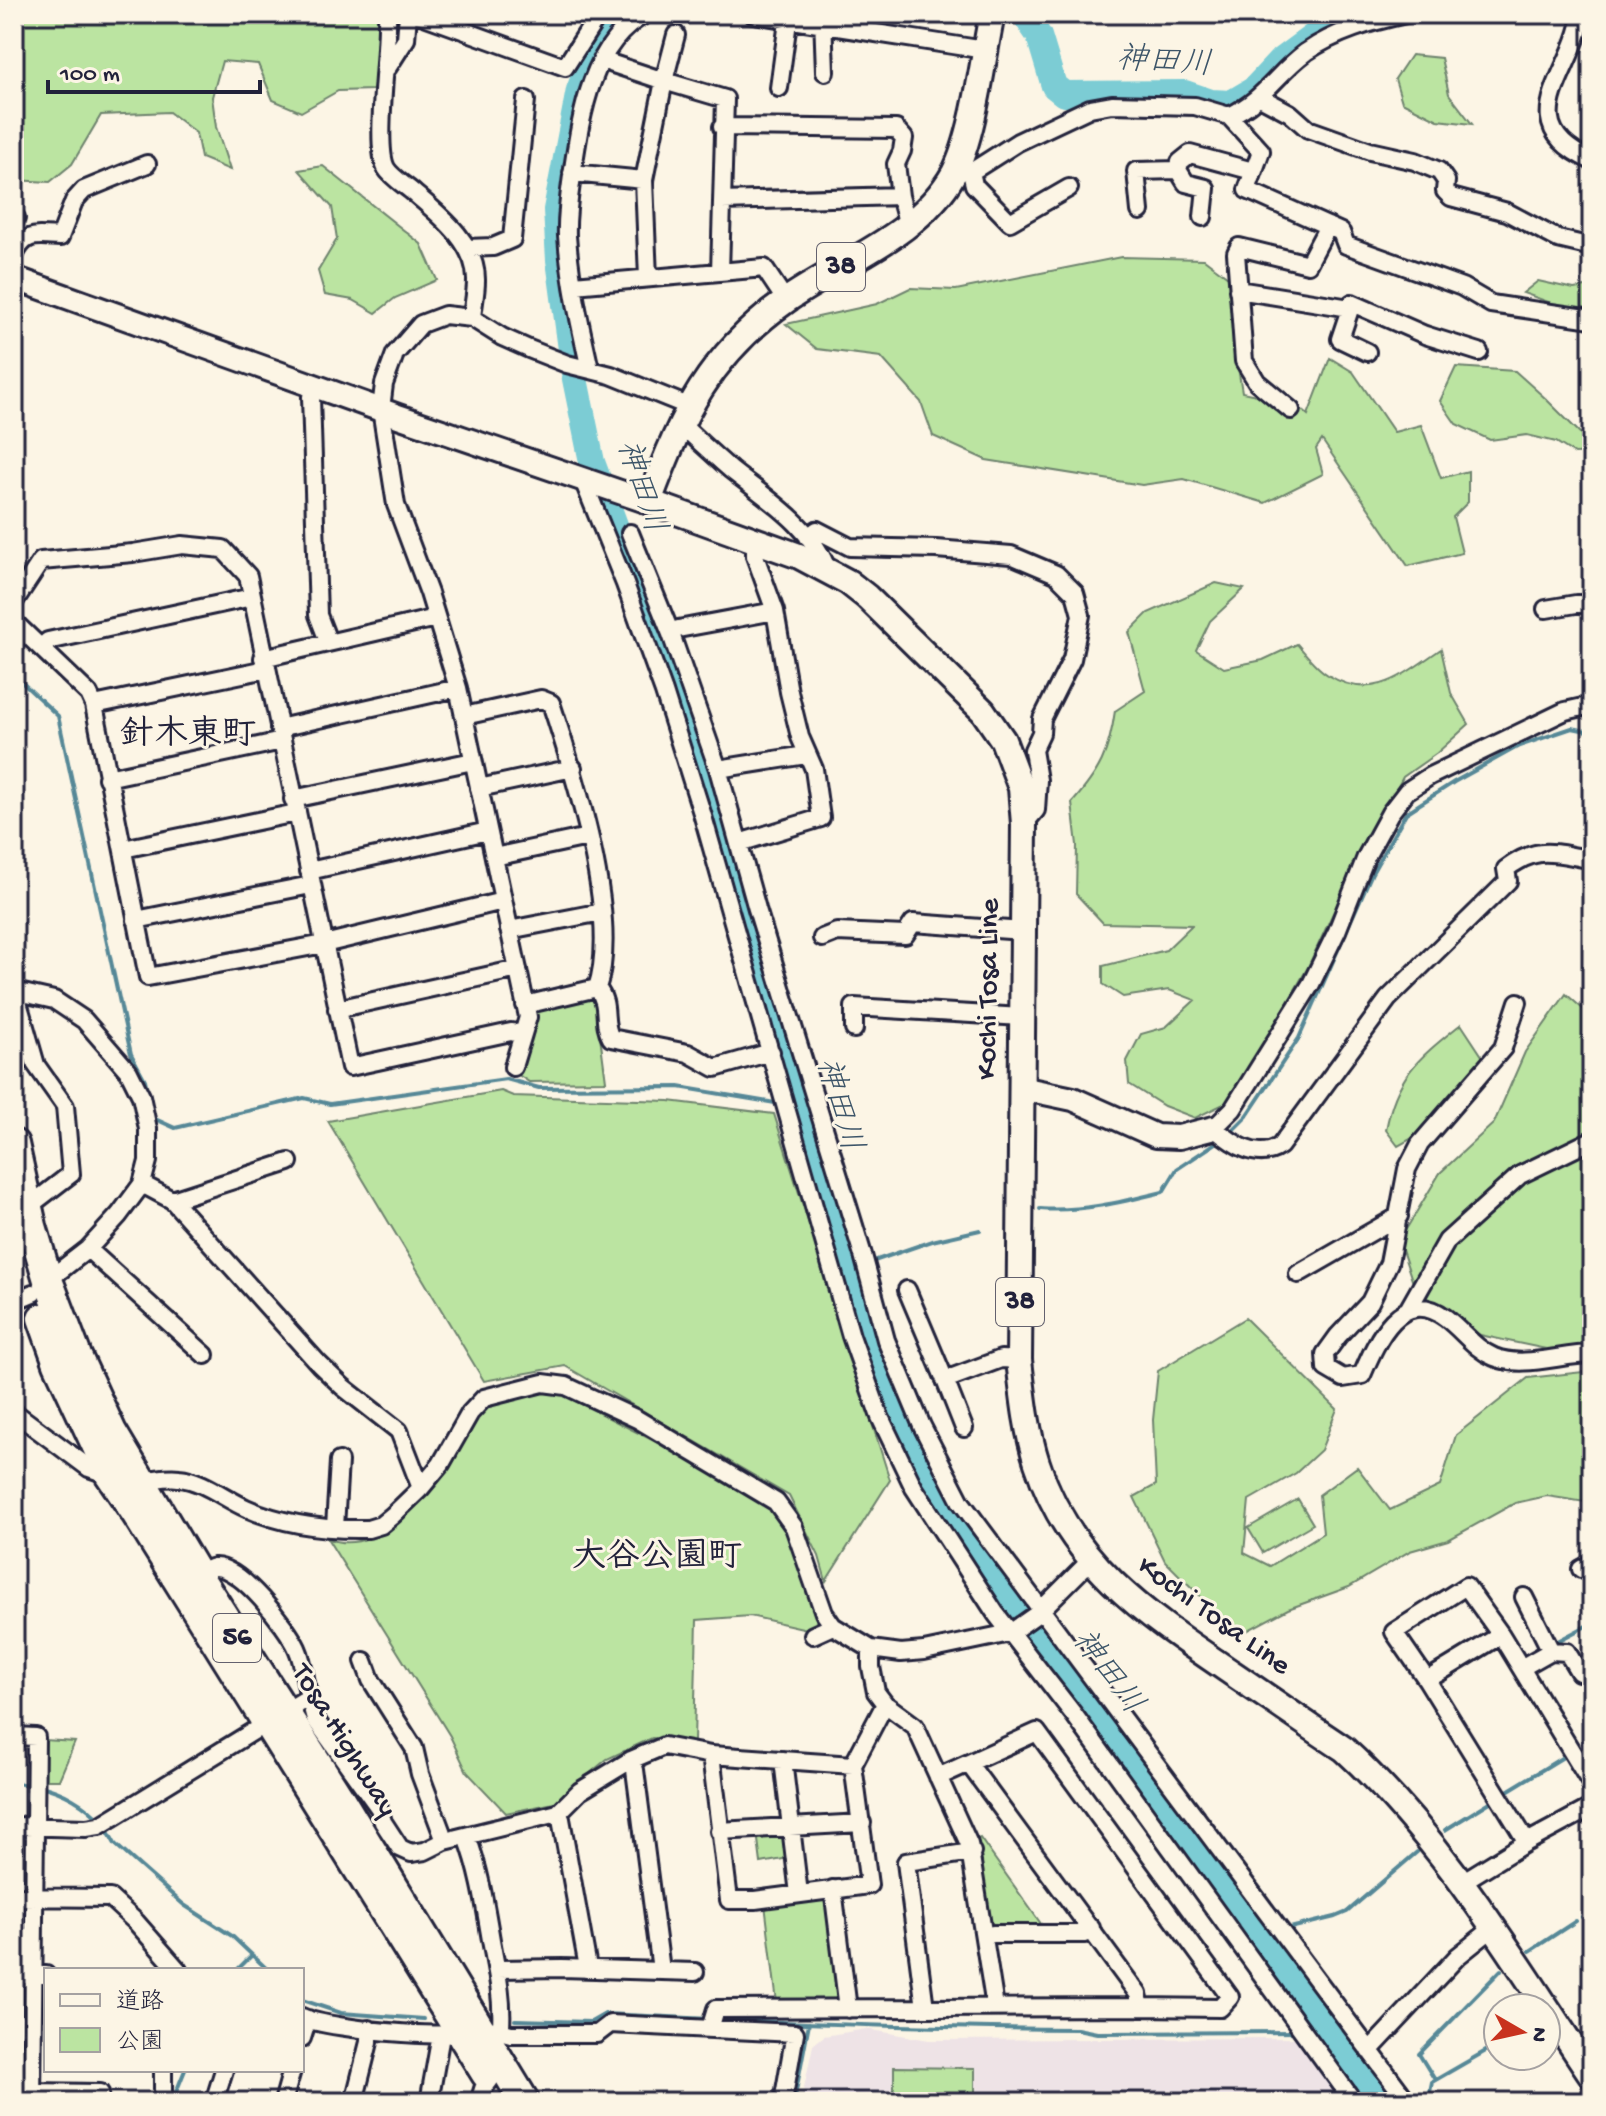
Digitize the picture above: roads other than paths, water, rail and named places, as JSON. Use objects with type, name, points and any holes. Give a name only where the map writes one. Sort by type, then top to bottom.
[{"type":"highway","name":"Tosa Highway","points":[[14,1144],[32,1292],[58,1363],[110,1475],[275,1718],[339,1797],[470,2033],[525,2102]]},
{"type":"highway","name":"Tosa Highway","points":[[32,1292],[77,1356],[112,1432],[198,1576],[275,1718]]},
{"type":"highway","name":"Tosa Highway","points":[[470,2033],[491,2095]]},
{"type":"main road","name":"38","points":[[649,502],[684,415],[718,361],[786,301],[908,226],[963,172],[992,14]]},
{"type":"main road","name":"Kochi Tosa Line","points":[[649,502],[799,556],[848,582],[983,711],[1003,740],[1013,759],[1021,788],[1024,824],[1019,1360],[1026,1420],[1037,1463],[1066,1527],[1117,1588],[1155,1621],[1344,1749],[1373,1776],[1462,1882],[1592,2076]]},
{"type":"street","points":[[387,14],[387,68],[382,120],[387,170],[439,214],[467,248],[477,278],[472,318]]},
{"type":"street","points":[[387,68],[406,39],[410,14],[421,15],[565,67],[598,15]]},
{"type":"street","points":[[579,366],[567,210],[580,120],[592,80],[603,58],[629,27],[646,14]]},
{"type":"street","points":[[753,14],[822,19],[985,50]]},
{"type":"street","points":[[1229,116],[1260,97],[1304,53],[1345,21],[1406,14]]},
{"type":"street","points":[[1582,14],[1580,31],[1550,104],[1551,129],[1570,151],[1592,161]]},
{"type":"street","points":[[779,88],[788,17]]},
{"type":"street","points":[[822,19],[825,72]]},
{"type":"street","points":[[648,278],[644,180],[676,35]]},
{"type":"street","points":[[603,58],[610,63],[725,99],[720,272]]},
{"type":"street","points":[[1260,97],[1290,113],[1308,129],[1439,171],[1446,181],[1445,191],[1451,197],[1507,212],[1558,239],[1592,247]]},
{"type":"street","points":[[467,248],[493,247],[512,239],[526,100]]},
{"type":"street","points":[[1069,188],[1010,222],[963,172],[1090,108],[1112,104],[1195,106],[1229,116],[1261,151],[1247,190],[1341,232],[1346,245],[1462,287],[1491,304],[1592,319]]},
{"type":"street","points":[[722,127],[896,129],[904,138],[896,164],[908,226]]},
{"type":"street","points":[[1203,217],[1206,188],[1186,183],[1178,170],[1180,162],[1190,154],[1253,171]]},
{"type":"street","points":[[14,256],[20,243],[31,236],[60,237],[74,201],[84,190],[147,164]]},
{"type":"street","points":[[1140,211],[1136,171],[1178,170]]},
{"type":"street","points":[[572,173],[644,180]]},
{"type":"street","points":[[722,201],[900,196]]},
{"type":"street","points":[[1291,410],[1257,382],[1244,361],[1236,253],[1239,247],[1308,264],[1328,226]]},
{"type":"street","points":[[574,285],[764,268],[786,301]]},
{"type":"street","points":[[14,278],[649,502]]},
{"type":"street","points":[[1238,290],[1350,308]]},
{"type":"street","points":[[1367,352],[1340,339],[1352,303],[1425,335],[1479,352]]},
{"type":"street","points":[[513,1067],[528,1017],[458,688],[396,505],[381,409],[384,384],[395,354],[421,324],[445,315],[472,318],[502,337],[651,389],[684,415],[734,472],[766,495],[808,537],[824,559],[828,572]]},
{"type":"street","points":[[313,385],[318,615],[328,641]]},
{"type":"street","points":[[587,481],[664,692],[702,813],[851,1336],[880,1417],[914,1488],[1012,1632],[1354,2102]]},
{"type":"street","points":[[808,537],[817,530],[850,547],[1011,555],[1056,574],[1075,593],[1081,615],[1072,659],[1042,719],[1041,733],[1033,750],[1038,780],[1036,810],[1024,824]]},
{"type":"street","points":[[630,533],[671,634],[718,769],[886,1340],[922,1426],[961,1502],[1038,1612],[1281,1929],[1408,2102]]},
{"type":"street","points":[[739,843],[821,818],[814,769],[806,755],[789,692],[775,611],[755,556],[755,539]]},
{"type":"street","points":[[14,602],[41,561],[182,545],[223,549],[248,576],[350,1067],[511,1032],[523,1034]]},
{"type":"street","points":[[42,647],[48,641],[252,597]]},
{"type":"street","points":[[1546,609],[1592,604]]},
{"type":"street","points":[[671,634],[678,629],[775,611]]},
{"type":"street","points":[[94,705],[264,663],[328,641],[436,618]]},
{"type":"street","points":[[14,622],[89,694],[94,705],[148,977],[324,944],[503,901]]},
{"type":"street","points":[[107,778],[458,688]]},
{"type":"street","points":[[464,716],[541,699],[551,703],[573,768],[601,896],[603,969],[597,988]]},
{"type":"street","points":[[1021,1088],[1073,1099],[1156,1136],[1179,1137],[1214,1128],[1233,1109],[1311,984],[1337,931],[1366,857],[1390,813],[1407,791],[1430,776],[1565,711],[1592,705]]},
{"type":"street","points":[[718,769],[806,755]]},
{"type":"street","points":[[123,849],[473,761]]},
{"type":"street","points":[[479,788],[573,768]]},
{"type":"street","points":[[136,920],[488,831]]},
{"type":"street","points":[[494,857],[588,837]]},
{"type":"street","points":[[1214,1128],[1231,1142],[1252,1151],[1270,1153],[1280,1146],[1388,999],[1508,881],[1506,869],[1523,856],[1542,851],[1589,859]]},
{"type":"street","points":[[509,930],[602,912]]},
{"type":"street","points":[[822,938],[837,932],[905,935],[913,923],[1023,931]]},
{"type":"street","points":[[337,1009],[518,969]]},
{"type":"street","points":[[597,988],[605,998],[607,1032],[611,1038],[688,1053],[715,1068],[771,1052]]},
{"type":"street","points":[[525,1005],[597,988]]},
{"type":"street","points":[[21,1218],[71,1174],[65,1106],[36,1065],[15,992],[54,1000],[84,1020],[129,1072],[141,1096],[148,1129],[148,1161],[142,1184],[88,1249],[32,1292]]},
{"type":"street","points":[[1518,1002],[1503,1048],[1420,1144],[1407,1169],[1389,1263],[1370,1302],[1325,1354],[1326,1368],[1343,1378],[1362,1375],[1389,1323],[1409,1308],[1447,1241],[1520,1175],[1592,1140]]},
{"type":"street","points":[[854,1029],[854,1007],[1022,1017]]},
{"type":"street","points":[[172,1200],[289,1162]]},
{"type":"street","points":[[142,1184],[172,1200],[319,1364],[399,1431],[421,1488]]},
{"type":"street","points":[[1298,1274],[1399,1216]]},
{"type":"street","points":[[88,1249],[205,1355]]},
{"type":"street","points":[[907,1290],[964,1428]]},
{"type":"street","points":[[1409,1308],[1428,1308],[1446,1318],[1482,1351],[1495,1358],[1516,1362],[1592,1354]]},
{"type":"street","points":[[945,1380],[1001,1359],[1019,1360]]},
{"type":"street","points":[[14,1412],[89,1468],[110,1475],[158,1481],[177,1477],[282,1522],[368,1529],[381,1525],[421,1488],[441,1464],[470,1413],[484,1398],[543,1383],[566,1386],[637,1419],[776,1502],[794,1527],[824,1613],[833,1626],[871,1649],[901,1653],[1012,1632],[1038,1612],[1091,1560]]},
{"type":"street","points":[[335,1527],[339,1461]]},
{"type":"street","points":[[198,1576],[210,1568],[219,1567],[227,1571],[254,1591],[279,1617],[299,1651],[315,1719],[379,1808],[383,1822],[400,1848],[411,1853],[425,1851],[445,1841],[558,1813],[580,1791],[631,1760],[664,1746],[711,1755],[853,1765]]},
{"type":"street","points":[[1527,1842],[1394,1632],[1466,1586],[1501,1635],[1592,1785]]},
{"type":"street","points":[[1524,1597],[1551,1651]]},
{"type":"street","points":[[813,1635],[833,1626]]},
{"type":"street","points":[[1427,1680],[1501,1635]]},
{"type":"street","points":[[871,1649],[876,1692],[885,1704],[915,1726],[972,1852],[995,2007]]},
{"type":"street","points":[[1521,1668],[1551,1651],[1567,1652],[1579,1672]]},
{"type":"street","points":[[364,1661],[371,1680],[414,1748],[420,1774],[445,1841]]},
{"type":"street","points":[[14,1826],[86,1828],[104,1823],[309,1697]]},
{"type":"street","points":[[711,1755],[729,1900],[755,1900],[869,1885],[853,1765],[885,1704]]},
{"type":"street","points":[[712,2022],[716,2009],[733,2008],[1220,2008],[1230,1997],[1037,1732],[938,1777]]},
{"type":"street","points":[[14,1736],[36,1737],[33,1897],[39,1975],[32,2050],[32,2097],[100,2093]]},
{"type":"street","points":[[631,1760],[644,1832],[661,1970]]},
{"type":"street","points":[[783,1760],[799,1894]]},
{"type":"street","points":[[969,1764],[1138,1994],[1141,2007]]},
{"type":"street","points":[[1462,1882],[1592,1807]]},
{"type":"street","points":[[558,1813],[586,1969]]},
{"type":"street","points":[[719,1831],[862,1823]]},
{"type":"street","points":[[429,2102],[470,2033],[501,2026],[503,2005],[497,1969],[478,1866],[467,1837]]},
{"type":"street","points":[[925,2008],[906,1862],[972,1852]]},
{"type":"street","points":[[833,1889],[848,2009]]},
{"type":"street","points":[[14,1897],[110,1898],[176,1968]]},
{"type":"street","points":[[985,1936],[1085,1934],[1091,1928]]},
{"type":"street","points":[[1369,2051],[1458,1956],[1493,1928]]},
{"type":"street","points":[[497,1969],[695,1972]]},
{"type":"street","points":[[14,1975],[39,1975]]},
{"type":"street","points":[[305,2018],[369,2029],[470,2033],[597,2034],[610,2024],[712,2022],[795,2033],[783,2102]]},
{"type":"street","points":[[354,2102],[369,2042],[369,2029]]},
{"type":"street","points":[[14,2049],[32,2050]]},
{"type":"street","points":[[163,2072],[163,2102]]},
{"type":"street","points":[[214,2102],[223,2072]]},
{"type":"street","points":[[283,2102],[291,2072]]},
{"type":"waterway","name":"神田川","points":[[629,14],[596,45],[579,90],[556,210],[559,260],[575,379],[592,462],[702,763],[880,1375],[921,1464],[985,1566],[1382,2102]]},
{"type":"waterway","name":"神田川","points":[[1024,14],[1039,36],[1054,86],[1064,94],[1185,93],[1211,102],[1231,103],[1253,90],[1281,60],[1323,29],[1371,14]]},
{"type":"waterway","points":[[14,675],[58,716],[131,1054],[145,1080],[148,1094]]},
{"type":"waterway","points":[[1229,1134],[1247,1116],[1299,1038],[1372,873],[1406,813],[1519,746],[1572,728],[1592,732]]},
{"type":"waterway","points":[[152,1114],[153,1118],[175,1128],[304,1098],[330,1104],[506,1079],[539,1088],[679,1087],[781,1104]]},
{"type":"waterway","points":[[790,1106],[801,1108]]},
{"type":"waterway","points":[[1040,1209],[1087,1208],[1163,1192],[1177,1169],[1222,1139]]},
{"type":"waterway","points":[[871,1262],[932,1241],[980,1230]]},
{"type":"waterway","points":[[849,1271],[858,1267]]},
{"type":"waterway","points":[[1554,1643],[1592,1625]]},
{"type":"waterway","points":[[1504,1793],[1568,1754]]},
{"type":"waterway","points":[[14,1783],[31,1785]]},
{"type":"waterway","points":[[40,1786],[73,1799],[101,1822]]},
{"type":"waterway","points":[[1445,1830],[1495,1799]]},
{"type":"waterway","points":[[106,1828],[115,1844],[184,1905],[232,1936],[266,1968]]},
{"type":"waterway","points":[[1286,1929],[1347,1912],[1417,1852]]},
{"type":"waterway","points":[[1582,1917],[1592,1910]]},
{"type":"waterway","points":[[1530,1951],[1576,1921]]},
{"type":"waterway","points":[[1261,1935],[1276,1932]]},
{"type":"waterway","points":[[239,1968],[252,1955]]},
{"type":"waterway","points":[[1435,2080],[1419,2054],[1501,1970]]},
{"type":"waterway","points":[[304,2001],[341,2013],[424,2019]]},
{"type":"waterway","points":[[515,2020],[591,2022],[605,2014],[710,2019]]},
{"type":"waterway","points":[[719,2019],[1077,2029],[1097,2033],[1297,2032]]},
{"type":"waterway","points":[[794,2102],[809,2023]]},
{"type":"waterway","points":[[1311,2032],[1332,2032]]},
{"type":"waterway","points":[[1428,2102],[1432,2082],[1482,2053]]},
{"type":"waterway","points":[[172,2102],[184,2072]]},
{"type":"district","name":"針木東町","points":[[188,737]]},
{"type":"district","name":"大谷公園町","points":[[657,1559]]}]
